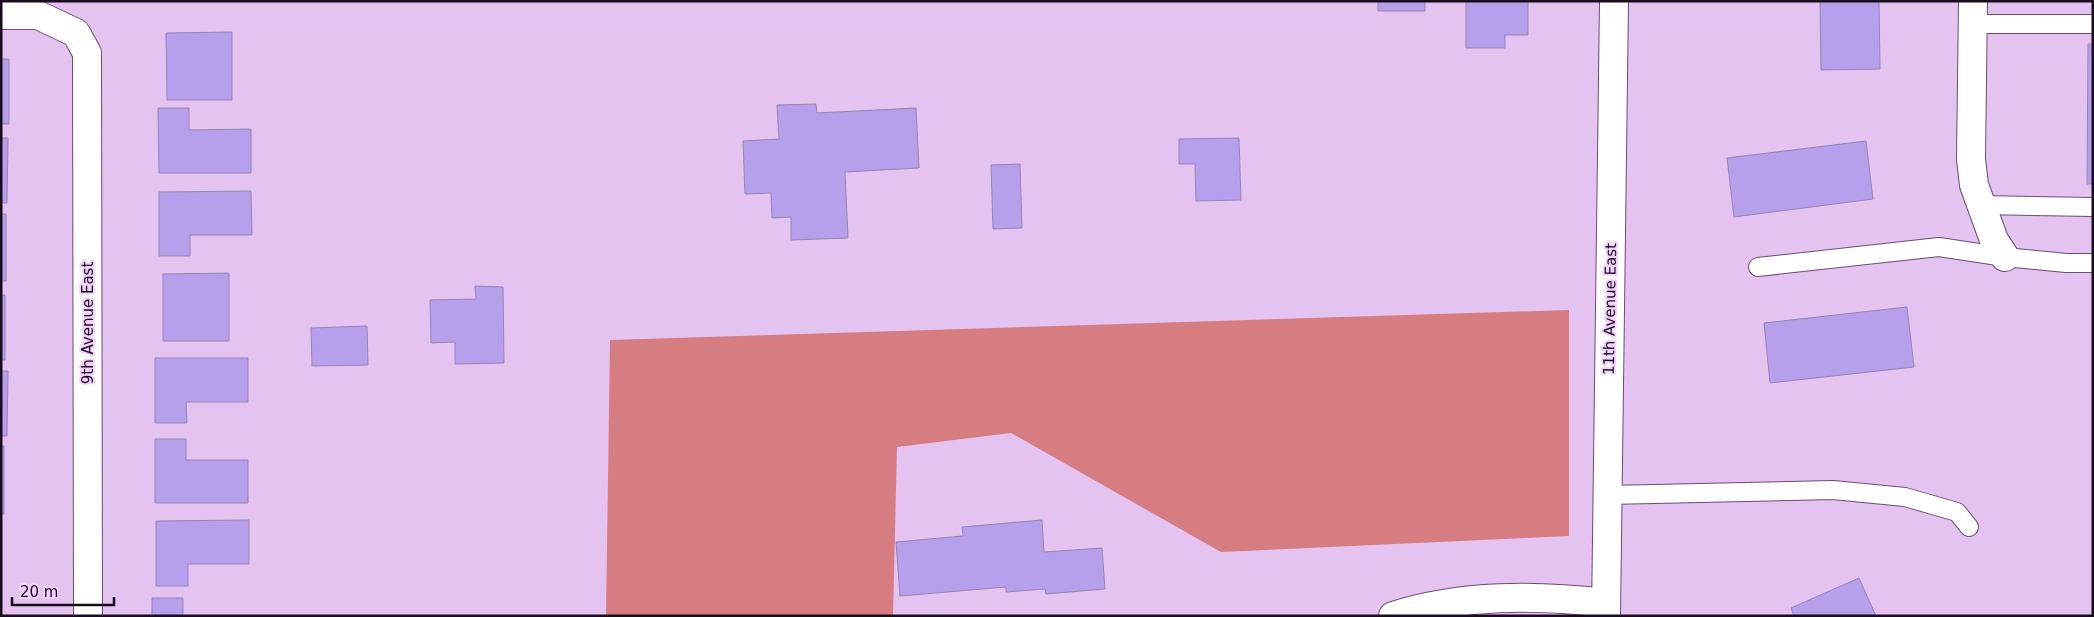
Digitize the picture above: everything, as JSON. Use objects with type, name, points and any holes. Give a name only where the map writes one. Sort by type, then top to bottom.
[{"type":"street","name":"11th Avenue East","points":[[1606,609],[1614,1]]},
{"type":"street","points":[[1973,13],[1971,159],[1974,185],[1994,240],[2005,257]]},
{"type":"street","name":"9th Avenue East","points":[[1,15],[38,15],[76,33],[87,53],[88,616]]},
{"type":"street","points":[[1394,616],[1412,610],[1472,600],[1554,597],[1606,609]]},
{"type":"lane","points":[[1973,13],[2093,24]]},
{"type":"lane","points":[[1981,205],[2093,207]]},
{"type":"lane","points":[[1758,267],[1939,247],[2005,257],[2066,263],[2093,262]]},
{"type":"lane","points":[[1608,495],[1833,490],[1905,497],[1957,512],[1969,527]]},
{"type":"shaded area","points":[[1569,310],[1569,536],[1221,552],[1011,433],[897,447],[893,616],[606,616],[610,340]]},
{"type":"building","points":[[1378,1],[1425,1],[1425,11],[1378,11]]},
{"type":"building","points":[[1466,1],[1528,1],[1528,35],[1505,35],[1505,48],[1466,48]]},
{"type":"building","points":[[1820,1],[1879,1],[1880,69],[1821,70]]},
{"type":"building","points":[[232,32],[232,100],[167,100],[166,33]]},
{"type":"building","points":[[2088,44],[2093,44],[2093,184],[2087,184]]},
{"type":"building","points":[[1,59],[9,59],[9,124],[1,124]]},
{"type":"building","points":[[816,104],[817,113],[916,108],[919,168],[845,172],[848,238],[791,240],[791,217],[772,218],[771,193],[745,194],[743,141],[779,139],[777,105]]},
{"type":"building","points":[[158,108],[189,108],[189,130],[251,129],[251,173],[159,173]]},
{"type":"building","points":[[1,138],[8,138],[7,203],[1,203]]},
{"type":"building","points":[[1239,138],[1241,200],[1196,201],[1195,164],[1179,164],[1179,139]]},
{"type":"building","points":[[1866,141],[1873,199],[1734,217],[1727,158]]},
{"type":"building","points":[[1020,164],[1022,228],[993,229],[991,165]]},
{"type":"building","points":[[251,191],[252,235],[190,235],[190,256],[159,256],[159,192]]},
{"type":"building","points":[[1,214],[6,214],[6,281],[1,281]]},
{"type":"building","points":[[229,273],[229,341],[163,341],[163,274]]},
{"type":"building","points":[[475,286],[503,287],[504,363],[455,364],[455,342],[431,343],[430,300],[476,299]]},
{"type":"building","points":[[1,295],[5,295],[5,360],[1,360]]},
{"type":"building","points":[[1907,307],[1914,367],[1770,383],[1764,323]]},
{"type":"building","points":[[367,326],[368,365],[312,366],[311,328]]},
{"type":"building","points":[[155,358],[248,358],[248,402],[186,402],[187,423],[155,423]]},
{"type":"building","points":[[1,371],[8,371],[7,436],[1,436]]},
{"type":"building","points":[[155,439],[186,439],[186,460],[248,460],[248,503],[155,503]]},
{"type":"building","points":[[1,446],[4,446],[4,514],[1,514]]},
{"type":"building","points":[[249,520],[249,564],[188,564],[188,586],[156,586],[156,521]]},
{"type":"building","points":[[1042,520],[1044,552],[1102,548],[1105,589],[1046,594],[1045,589],[1006,592],[1006,587],[900,596],[896,542],[963,536],[962,527]]},
{"type":"building","points":[[1859,578],[1876,616],[1794,616],[1791,608]]},
{"type":"building","points":[[152,598],[183,598],[183,616],[152,616]]}]
